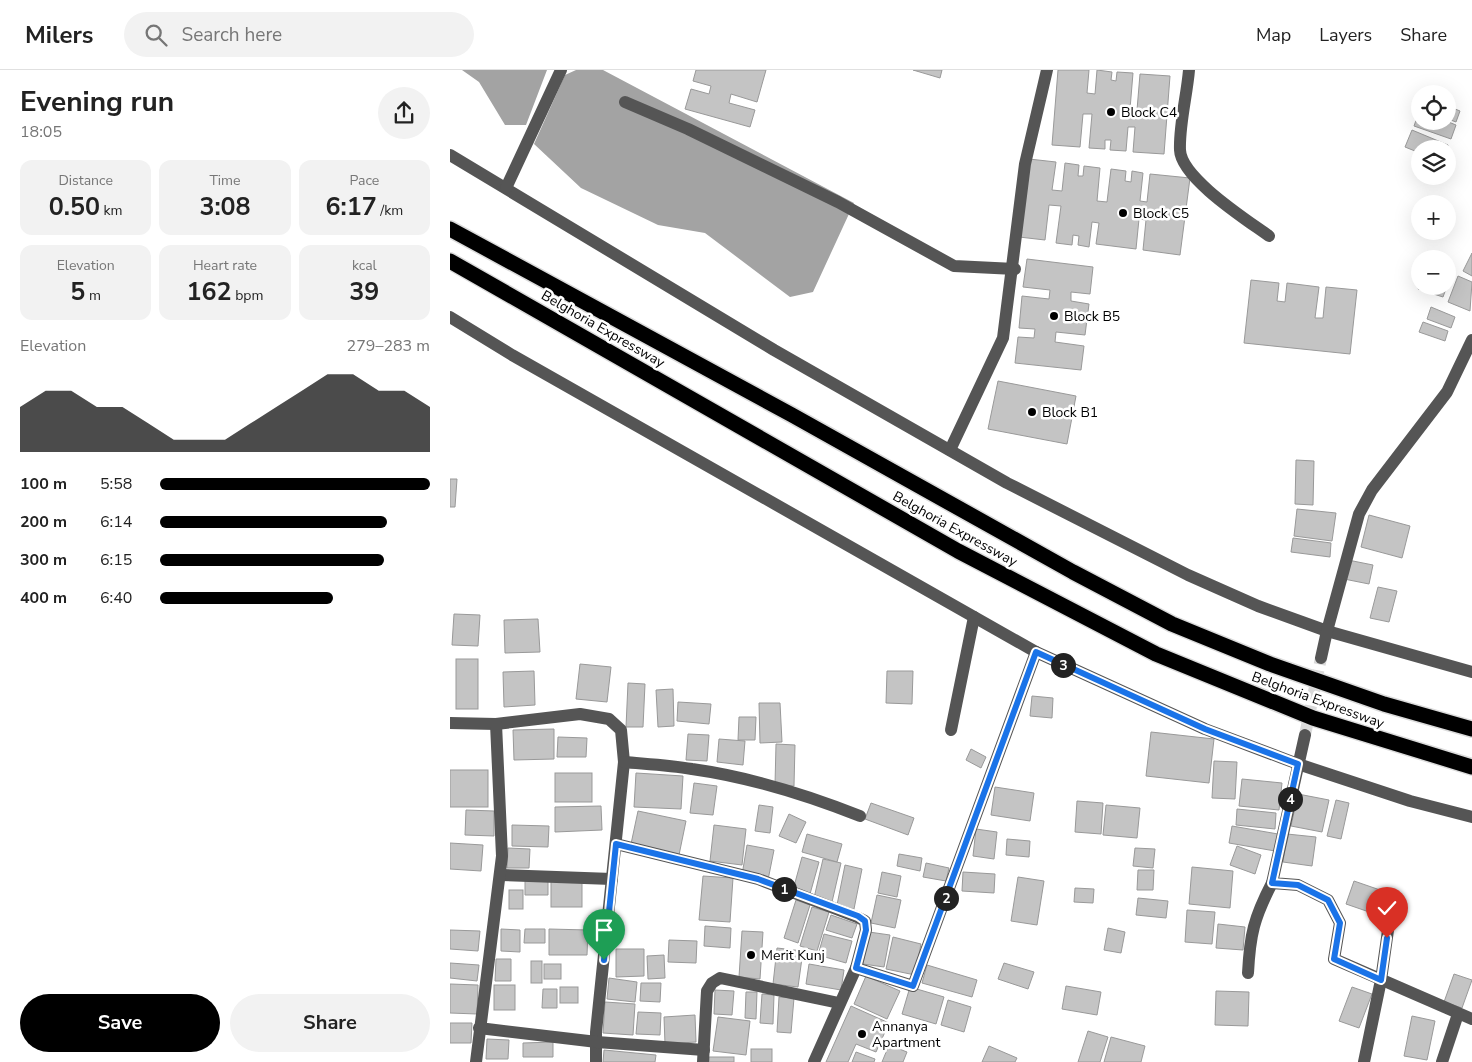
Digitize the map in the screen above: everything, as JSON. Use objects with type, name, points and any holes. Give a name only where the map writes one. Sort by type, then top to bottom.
[{"type":"highway","name":"Belghoria Expressway","points":[[450,229],[792,415],[1073,572],[1172,624],[1270,664],[1384,704],[1472,728]]},
{"type":"highway","name":"Belghoria Expressway","points":[[450,261],[958,551],[1156,654],[1312,718],[1472,767]]},
{"type":"street","points":[[506,188],[561,70]]},
{"type":"street","points":[[950,450],[1003,338],[1025,164],[1047,70]]},
{"type":"street","points":[[1190,70],[1180,151],[1186,166],[1210,192],[1269,236]]},
{"type":"street","points":[[625,102],[688,129],[838,202],[954,266],[1013,268]]},
{"type":"street","points":[[450,155],[774,350],[1007,483],[1188,575],[1258,606],[1326,631],[1472,672]]},
{"type":"street","points":[[450,317],[1036,652],[1205,729],[1298,764],[1410,801],[1472,817]]},
{"type":"street","points":[[1322,658],[1326,631],[1359,514],[1372,490],[1447,392],[1472,340]]},
{"type":"street","points":[[951,730],[974,617]]},
{"type":"street","points":[[856,968],[913,986],[1036,652]]},
{"type":"street","points":[[450,723],[496,724],[580,714],[609,719],[621,730],[624,762],[596,1032],[596,1062]]},
{"type":"street","points":[[476,1062],[502,856],[496,724]]},
{"type":"street","points":[[1248,972],[1250,936],[1272,883],[1305,735]]},
{"type":"street","points":[[624,762],[692,768],[752,781],[826,802],[860,816]]},
{"type":"street","points":[[616,844],[758,879],[858,916],[865,921],[866,930],[856,968],[814,1062]]},
{"type":"street","points":[[500,875],[612,879]]},
{"type":"street","points":[[1272,883],[1298,885],[1328,900],[1340,923],[1334,959],[1472,1019]]},
{"type":"street","points":[[1364,1062],[1381,980],[1394,895]]},
{"type":"street","points":[[479,1028],[704,1056],[707,991],[712,982],[720,978],[839,1003]]},
{"type":"street","points":[[1442,1062],[1458,1014]]},
{"type":"shaded area","points":[[462,70],[547,70],[526,125],[505,125],[479,82]]},
{"type":"shaded area","points":[[576,70],[603,70],[854,203],[813,292],[790,297],[705,233],[658,225],[581,188],[534,144],[565,75]]},
{"type":"building","points":[[696,70],[766,70],[757,102],[731,94],[729,103],[755,110],[750,127],[685,109],[691,89],[709,94],[711,86],[693,81]]},
{"type":"building","points":[[913,70],[942,70],[940,78]]},
{"type":"building","name":"Block C4","points":[[1058,70],[1089,70],[1087,93],[1095,94],[1097,70],[1112,72],[1111,80],[1116,81],[1117,72],[1133,73],[1130,109],[1137,110],[1140,74],[1170,76],[1164,154],[1133,152],[1135,127],[1128,127],[1126,151],[1110,150],[1111,140],[1105,140],[1105,149],[1089,148],[1092,114],[1083,114],[1080,147],[1052,145]]},
{"type":"building","points":[[1456,109],[1460,111],[1456,122]]},
{"type":"building","points":[[1412,130],[1436,140],[1411,140],[1411,149],[1405,147]]},
{"type":"building","points":[[1425,130],[1454,130],[1451,139]]},
{"type":"building","name":"Block C5","points":[[1029,159],[1056,162],[1052,190],[1062,191],[1065,163],[1079,165],[1078,176],[1083,176],[1084,166],[1100,168],[1097,201],[1107,202],[1111,169],[1126,171],[1125,181],[1131,182],[1132,171],[1143,173],[1140,201],[1147,202],[1150,174],[1190,178],[1180,255],[1143,250],[1146,220],[1139,219],[1136,249],[1096,244],[1099,223],[1092,222],[1089,247],[1078,245],[1079,236],[1073,235],[1072,245],[1056,243],[1061,206],[1049,205],[1045,240],[1019,237]]},
{"type":"building","points":[[1472,253],[1472,276],[1463,271]]},
{"type":"building","name":"Block B5","points":[[1027,259],[1093,267],[1090,294],[1071,292],[1071,301],[1089,304],[1085,335],[1056,332],[1055,342],[1084,346],[1081,370],[1015,363],[1018,337],[1034,338],[1035,329],[1019,328],[1022,296],[1049,299],[1050,290],[1023,287]]},
{"type":"building","points":[[1458,276],[1472,282],[1470,311],[1448,302],[1451,295],[1456,295]]},
{"type":"building","points":[[1251,280],[1279,283],[1277,301],[1285,302],[1287,283],[1319,287],[1315,318],[1323,318],[1326,287],[1357,290],[1350,354],[1244,343]]},
{"type":"building","points":[[1431,307],[1455,317],[1451,328],[1427,319]]},
{"type":"building","points":[[1423,322],[1448,331],[1445,341],[1419,332]]},
{"type":"building","name":"Block B1","points":[[998,381],[1076,396],[1067,444],[988,429]]},
{"type":"building","points":[[1296,460],[1314,461],[1313,505],[1295,504]]},
{"type":"building","points":[[450,479],[457,479],[455,507],[450,507]]},
{"type":"building","points":[[1297,509],[1336,513],[1332,541],[1294,536]]},
{"type":"building","points":[[1369,515],[1410,526],[1402,558],[1361,547]]},
{"type":"building","points":[[1293,538],[1331,543],[1330,557],[1291,552]]},
{"type":"building","points":[[1348,560],[1373,565],[1369,584],[1344,579]]},
{"type":"building","points":[[1378,587],[1397,591],[1389,622],[1370,618]]},
{"type":"building","points":[[454,614],[480,615],[478,646],[452,645]]},
{"type":"building","points":[[538,619],[540,652],[505,653],[504,620]]},
{"type":"building","points":[[456,659],[478,659],[478,709],[456,709]]},
{"type":"building","points":[[580,664],[611,667],[607,702],[576,699]]},
{"type":"building","points":[[534,671],[535,705],[504,707],[503,672]]},
{"type":"building","points":[[887,671],[913,671],[912,704],[886,703]]},
{"type":"building","points":[[628,683],[645,684],[643,727],[626,727]]},
{"type":"building","points":[[673,689],[674,726],[658,727],[656,690]]},
{"type":"building","points":[[1032,696],[1053,698],[1052,718],[1030,716]]},
{"type":"building","points":[[678,702],[711,704],[709,724],[677,721]]},
{"type":"building","points":[[759,703],[780,703],[782,742],[760,743]]},
{"type":"building","points":[[739,717],[756,717],[755,740],[738,740]]},
{"type":"building","points":[[554,729],[554,759],[514,760],[513,730]]},
{"type":"building","points":[[1151,732],[1214,739],[1209,783],[1146,776]]},
{"type":"building","points":[[688,734],[709,735],[707,761],[686,760]]},
{"type":"building","points":[[558,737],[587,738],[586,757],[557,757]]},
{"type":"building","points":[[719,739],[745,741],[743,765],[717,762]]},
{"type":"building","points":[[776,744],[795,745],[794,786],[775,785]]},
{"type":"building","points":[[971,749],[986,757],[981,768],[966,760]]},
{"type":"building","points":[[1214,761],[1237,762],[1235,799],[1212,798]]},
{"type":"building","points":[[450,770],[488,770],[488,807],[450,807]]},
{"type":"building","points":[[555,773],[592,773],[592,802],[555,802]]},
{"type":"building","points":[[636,773],[683,776],[681,809],[634,807]]},
{"type":"building","points":[[1242,779],[1282,783],[1279,810],[1239,806]]},
{"type":"building","points":[[694,783],[717,786],[713,815],[690,813]]},
{"type":"building","points":[[995,787],[1034,793],[1030,821],[991,815]]},
{"type":"building","points":[[1298,794],[1329,800],[1322,832],[1291,826]]},
{"type":"building","points":[[1336,800],[1349,803],[1341,839],[1327,836]]},
{"type":"building","points":[[1077,801],[1103,803],[1101,834],[1075,832]]},
{"type":"building","points":[[871,803],[914,818],[908,835],[865,819]]},
{"type":"building","points":[[759,805],[773,807],[770,833],[755,831]]},
{"type":"building","points":[[1106,805],[1140,808],[1137,838],[1103,835]]},
{"type":"building","points":[[601,806],[602,830],[555,832],[555,807]]},
{"type":"building","points":[[1237,809],[1276,813],[1275,829],[1236,825]]},
{"type":"building","points":[[466,810],[494,811],[494,836],[465,835]]},
{"type":"building","points":[[638,811],[686,821],[679,855],[631,844]]},
{"type":"building","points":[[789,814],[806,822],[796,843],[779,836]]},
{"type":"building","points":[[512,825],[549,826],[548,847],[512,846]]},
{"type":"building","points":[[714,825],[746,829],[742,865],[710,861]]},
{"type":"building","points":[[1232,826],[1278,834],[1275,851],[1229,843]]},
{"type":"building","points":[[976,829],[997,832],[994,859],[973,856]]},
{"type":"building","points":[[807,834],[842,844],[837,862],[802,852]]},
{"type":"building","points":[[1287,834],[1316,837],[1312,866],[1283,862]]},
{"type":"building","points":[[1007,839],[1030,841],[1029,857],[1006,855]]},
{"type":"building","points":[[450,843],[483,845],[481,871],[450,869]]},
{"type":"building","points":[[747,845],[774,850],[768,880],[742,875]]},
{"type":"building","points":[[1237,846],[1261,855],[1255,874],[1230,865]]},
{"type":"building","points":[[508,848],[530,849],[529,868],[507,868]]},
{"type":"building","points":[[1135,848],[1155,849],[1153,868],[1133,866]]},
{"type":"building","points":[[899,854],[922,858],[920,871],[897,866]]},
{"type":"building","points":[[802,857],[819,862],[810,894],[793,890]]},
{"type":"building","points":[[823,859],[841,863],[832,902],[814,898]]},
{"type":"building","points":[[926,863],[949,868],[946,881],[923,877]]},
{"type":"building","points":[[845,865],[862,869],[854,909],[837,905]]},
{"type":"building","points":[[1192,867],[1233,871],[1230,908],[1189,904]]},
{"type":"building","points":[[1138,870],[1154,870],[1153,890],[1137,890]]},
{"type":"building","points":[[882,872],[901,876],[897,897],[878,893]]},
{"type":"building","points":[[963,872],[995,874],[994,893],[962,891]]},
{"type":"building","points":[[703,876],[733,878],[730,922],[699,920]]},
{"type":"building","points":[[525,877],[548,878],[548,895],[525,895]]},
{"type":"building","points":[[1018,877],[1044,881],[1037,925],[1011,921]]},
{"type":"building","points":[[551,878],[582,878],[582,907],[551,907]]},
{"type":"building","points":[[1354,881],[1383,891],[1375,914],[1346,904]]},
{"type":"building","points":[[1075,888],[1094,889],[1093,903],[1074,902]]},
{"type":"building","points":[[509,890],[523,890],[523,909],[509,909]]},
{"type":"building","points":[[877,895],[901,900],[895,928],[871,923]]},
{"type":"building","points":[[1138,898],[1168,901],[1166,918],[1136,915]]},
{"type":"building","points":[[796,900],[810,905],[798,943],[784,938]]},
{"type":"building","points":[[812,907],[829,912],[817,951],[800,946]]},
{"type":"building","points":[[1187,910],[1215,912],[1212,944],[1185,942]]},
{"type":"building","points":[[831,915],[857,924],[852,938],[826,930]]},
{"type":"building","points":[[1218,924],[1245,927],[1243,950],[1216,948]]},
{"type":"building","points":[[705,926],[731,928],[730,948],[704,946]]},
{"type":"building","points":[[1108,928],[1125,932],[1121,953],[1104,950]]},
{"type":"building","points":[[501,929],[520,930],[520,952],[501,951]]},
{"type":"building","points":[[525,929],[545,929],[545,943],[524,943]]},
{"type":"building","points":[[549,929],[588,930],[587,955],[549,955]]},
{"type":"building","points":[[450,930],[480,931],[478,951],[450,949]]},
{"type":"building","name":"Merit Kunj","points":[[742,931],[763,932],[760,979],[739,977]]},
{"type":"building","points":[[869,932],[890,935],[884,967],[863,964]]},
{"type":"building","points":[[824,934],[852,941],[846,963],[818,955]]},
{"type":"building","points":[[893,937],[921,944],[915,975],[886,969]]},
{"type":"building","points":[[669,940],[697,941],[696,963],[668,962]]},
{"type":"building","points":[[777,948],[803,951],[798,987],[773,984]]},
{"type":"building","points":[[616,949],[644,949],[644,976],[616,977]]},
{"type":"building","points":[[664,955],[665,978],[648,979],[647,956]]},
{"type":"building","points":[[496,959],[511,959],[511,981],[495,981]]},
{"type":"building","points":[[531,961],[542,961],[542,983],[531,983]]},
{"type":"building","points":[[450,963],[479,965],[477,981],[450,978]]},
{"type":"building","points":[[1004,963],[1034,972],[1028,989],[998,979]]},
{"type":"building","points":[[544,964],[561,964],[561,979],[544,979]]},
{"type":"building","points":[[809,964],[844,970],[841,990],[806,984]]},
{"type":"building","points":[[927,965],[977,980],[972,997],[922,983]]},
{"type":"building","points":[[1454,974],[1472,980],[1462,1008],[1444,1002]]},
{"type":"building","points":[[866,976],[900,991],[887,1019],[854,1004]]},
{"type":"building","points":[[609,978],[637,982],[635,1002],[607,999]]},
{"type":"building","points":[[641,983],[661,983],[660,1002],[640,1001]]},
{"type":"building","points":[[450,984],[478,985],[477,1014],[450,1013]]},
{"type":"building","points":[[494,985],[515,985],[515,1010],[494,1010]]},
{"type":"building","points":[[1066,986],[1101,992],[1097,1015],[1062,1009]]},
{"type":"building","points":[[560,987],[578,987],[578,1003],[560,1003]]},
{"type":"building","points":[[910,987],[944,997],[936,1024],[902,1014]]},
{"type":"building","points":[[1352,987],[1372,994],[1359,1028],[1339,1021]]},
{"type":"building","points":[[543,989],[557,989],[557,1008],[542,1008]]},
{"type":"building","points":[[715,990],[734,991],[732,1015],[714,1014]]},
{"type":"building","points":[[1216,991],[1249,992],[1248,1026],[1215,1025]]},
{"type":"building","points":[[746,992],[757,992],[756,1019],[745,1018]]},
{"type":"building","points":[[762,994],[774,995],[773,1024],[760,1023]]},
{"type":"building","points":[[779,997],[794,998],[791,1033],[777,1032]]},
{"type":"building","points":[[948,1000],[971,1007],[964,1032],[941,1025]]},
{"type":"building","points":[[605,1002],[635,1004],[633,1035],[603,1033]]},
{"type":"building","name":"Annanya Apartment","points":[[851,1006],[889,1023],[876,1052],[856,1044],[848,1062],[826,1062]]},
{"type":"building","points":[[638,1012],[661,1013],[660,1035],[636,1034]]},
{"type":"building","points":[[695,1015],[696,1042],[665,1044],[664,1017]]},
{"type":"building","points":[[1412,1016],[1435,1021],[1427,1060],[1404,1056]]},
{"type":"building","points":[[718,1017],[750,1021],[746,1055],[713,1051]]},
{"type":"building","points":[[450,1023],[472,1023],[471,1043],[450,1043]]},
{"type":"building","points":[[1088,1031],[1108,1037],[1100,1062],[1078,1062]]},
{"type":"building","points":[[1111,1037],[1145,1046],[1141,1062],[1104,1062]]},
{"type":"building","points":[[487,1039],[509,1040],[508,1059],[486,1059]]},
{"type":"building","points":[[553,1042],[553,1057],[523,1057],[523,1043]]},
{"type":"building","points":[[889,1045],[907,1052],[903,1062],[882,1062]]},
{"type":"building","points":[[989,1046],[1017,1058],[1015,1062],[982,1062]]},
{"type":"building","points":[[751,1049],[772,1049],[772,1062],[751,1062]]},
{"type":"building","points":[[604,1050],[656,1055],[655,1062],[603,1062]]},
{"type":"building","points":[[856,1052],[875,1059],[874,1062],[852,1062]]},
{"type":"building","points":[[709,1057],[734,1057],[734,1062],[709,1062]]},
{"type":"tunnel","points":[[1305,735],[1321,658]]},
{"type":"place","name":"Block C4","points":[[1111,112]]},
{"type":"place","name":"Block C5","points":[[1123,213]]},
{"type":"place","name":"Block B5","points":[[1054,316]]},
{"type":"place","name":"Block B1","points":[[1032,412]]},
{"type":"place","name":"Merit Kunj","points":[[751,955]]},
{"type":"place","name":"Annanya Apartment","points":[[862,1034]]},
{"type":"route","points":[[604,960],[616,844],[758,879],[858,916],[865,921],[866,930],[856,968],[913,986],[1013,720],[1036,652],[1120,692],[1205,729],[1298,764],[1272,883],[1298,885],[1328,900],[1340,923],[1334,959],[1381,980],[1387,938]]}]
